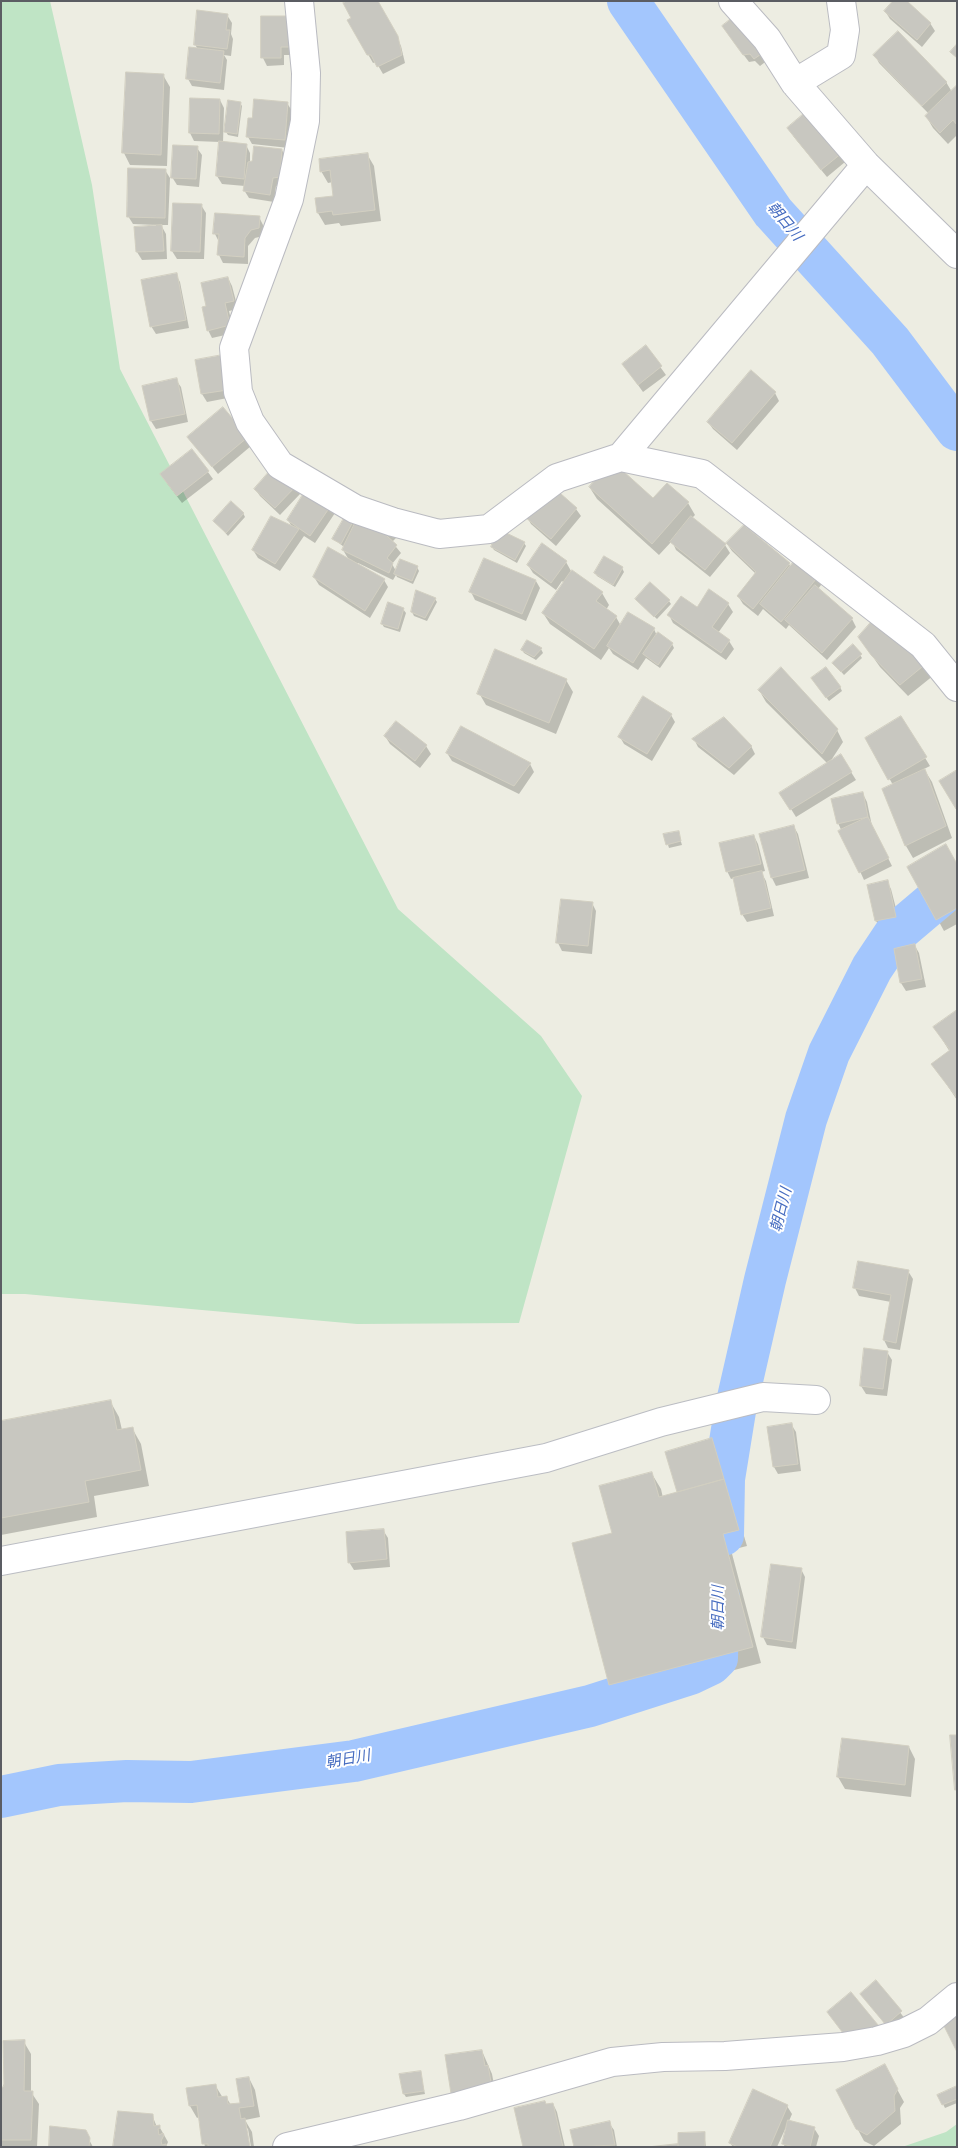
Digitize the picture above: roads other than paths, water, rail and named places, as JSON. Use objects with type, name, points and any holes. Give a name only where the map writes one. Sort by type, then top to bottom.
[{"type":"street","points":[[299,1],[306,73],[305,121],[289,199],[234,348],[238,392],[250,422],[280,465],[355,509],[393,522],[439,534],[489,529],[557,478],[621,457],[702,474],[923,645],[957,687]]},
{"type":"street","points":[[733,1],[767,39],[795,82],[866,165],[957,254]]},
{"type":"street","points":[[795,82],[841,55],[845,30],[841,1]]},
{"type":"street","points":[[621,457],[866,165]]},
{"type":"street","points":[[1,1561],[546,1458],[661,1422],[763,1397],[816,1400]]},
{"type":"street","points":[[287,2147],[459,2106],[612,2062],[663,2057],[725,2056],[843,2048],[877,2041],[904,2033],[928,2021],[957,1997]]},
{"type":"waterway","name":"朝日川","points":[[628,1],[773,212],[890,341],[957,430]]},
{"type":"waterway","name":"朝日川","points":[[723,1535],[724,1479],[735,1411],[765,1280],[806,1119],[829,1053],[872,968],[894,935],[957,884]]},
{"type":"waterway","name":"朝日川","points":[[1,1797],[59,1785],[127,1781],[191,1782],[354,1761],[590,1706],[690,1674],[711,1664],[717,1658],[719,1598]]}]
